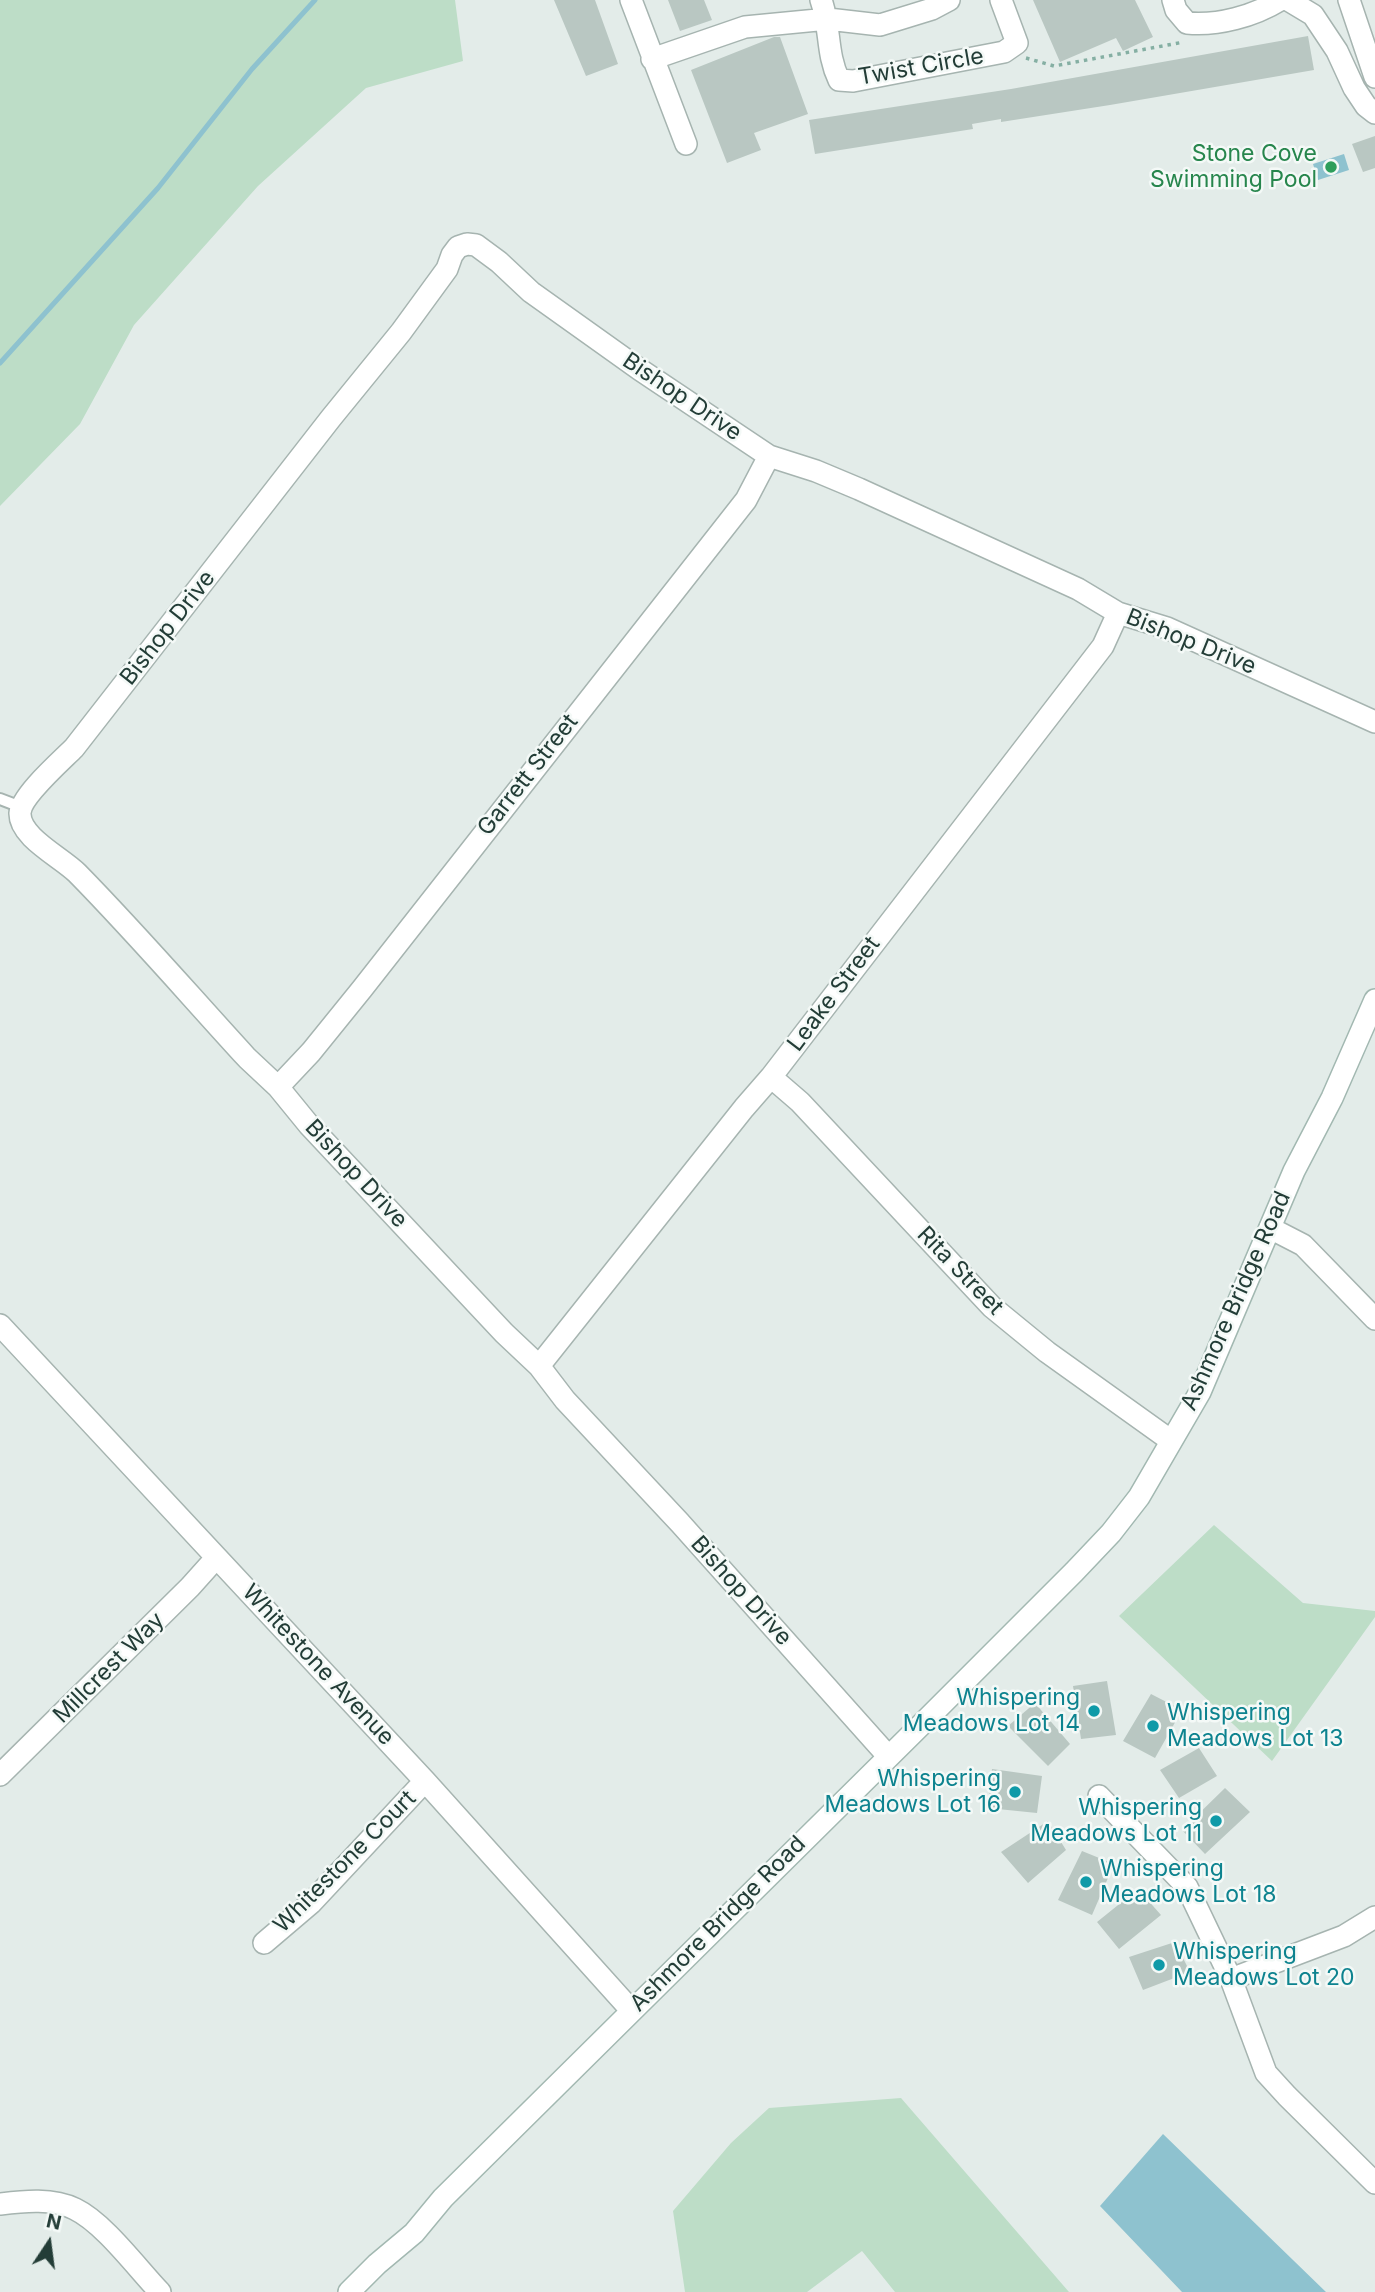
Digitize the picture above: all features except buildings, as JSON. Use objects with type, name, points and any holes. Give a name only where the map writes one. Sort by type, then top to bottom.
[{"type":"street","points":[[631,0],[686,144]]},
{"type":"street","points":[[652,59],[745,27],[824,10],[880,24],[932,9],[949,0]]},
{"type":"street","name":"Twist Circle","points":[[824,10],[830,62],[839,80],[853,81],[1004,52],[1017,43],[1001,0]]},
{"type":"street","points":[[1173,0],[1176,10],[1187,23],[1207,25],[1265,9],[1280,0]]},
{"type":"street","points":[[1288,0],[1313,15],[1337,51],[1354,88],[1372,103]]},
{"type":"street","points":[[1349,0],[1375,77]]},
{"type":"street","name":"Bishop Drive","points":[[888,1756],[680,1522],[565,1400],[539,1366],[448,1274],[309,1125],[278,1087],[247,1058],[75,871],[32,838],[21,822],[21,807],[74,748],[401,332],[447,269],[452,254],[458,247],[467,244],[476,245],[531,292],[639,369],[769,456],[816,471],[872,495],[1078,589],[1118,613],[1167,628],[1375,722]]},
{"type":"street","name":"Garrett Street","points":[[278,1087],[354,999],[746,500],[769,456]]},
{"type":"street","name":"Leake Street","points":[[539,1366],[771,1077],[1103,646],[1118,613]]},
{"type":"street","name":"Ashmore Bridge Road","points":[[349,2292],[414,2233],[443,2198],[1111,1533],[1139,1497],[1200,1392],[1294,1171],[1332,1098],[1375,1000]]},
{"type":"street","name":"Rita Street","points":[[771,1077],[800,1101],[992,1307],[1047,1352],[1170,1440]]},
{"type":"street","points":[[1270,1228],[1303,1245],[1375,1319]]},
{"type":"street","name":"Whitestone Avenue","points":[[3,1333],[35,1360],[425,1781],[631,2010]]},
{"type":"street","name":"Millcrest Way","points":[[0,1775],[216,1558]]},
{"type":"street","name":"Whitestone Court","points":[[264,1942],[311,1903],[425,1781]]},
{"type":"street","points":[[1099,1796],[1187,1887],[1231,1979],[1266,2073],[1375,2183]]},
{"type":"street","points":[[1231,1979],[1344,1936],[1375,1917]]},
{"type":"street","points":[[0,2204],[53,2203],[75,2209],[93,2220],[160,2292]]},
{"type":"lane","points":[[0,799],[21,807]]},
{"type":"path","points":[[1004,52],[1054,66],[1186,42],[1207,25]]},
{"type":"green space","points":[[0,0],[455,0],[463,61],[366,88],[258,186],[134,325],[80,424],[0,506]]},
{"type":"green space","points":[[1214,1525],[1303,1603],[1375,1611],[1375,1617],[1272,1761],[1119,1616]]},
{"type":"green space","points":[[901,2098],[1069,2292],[895,2292],[862,2251],[807,2292],[685,2292],[673,2211],[731,2143],[769,2108]]},
{"type":"water","name":"Stone Cove Swimming Pool","points":[[1344,154],[1349,170],[1318,180],[1313,164]]},
{"type":"water","points":[[1163,2134],[1326,2292],[1182,2292],[1100,2206]]},
{"type":"waterway","points":[[0,363],[158,188],[252,69],[315,0]]},
{"type":"place","name":"Stone Cove Swimming Pool","points":[[1331,167]]},
{"type":"place","name":"Whispering Meadows Lot 14","points":[[1094,1711]]},
{"type":"place","name":"Whispering Meadows Lot 13","points":[[1153,1726]]},
{"type":"place","name":"Whispering Meadows Lot 16","points":[[1015,1792]]},
{"type":"place","name":"Whispering Meadows Lot 11","points":[[1216,1821]]},
{"type":"place","name":"Whispering Meadows Lot 18","points":[[1086,1882]]},
{"type":"place","name":"Whispering Meadows Lot 20","points":[[1159,1965]]}]
